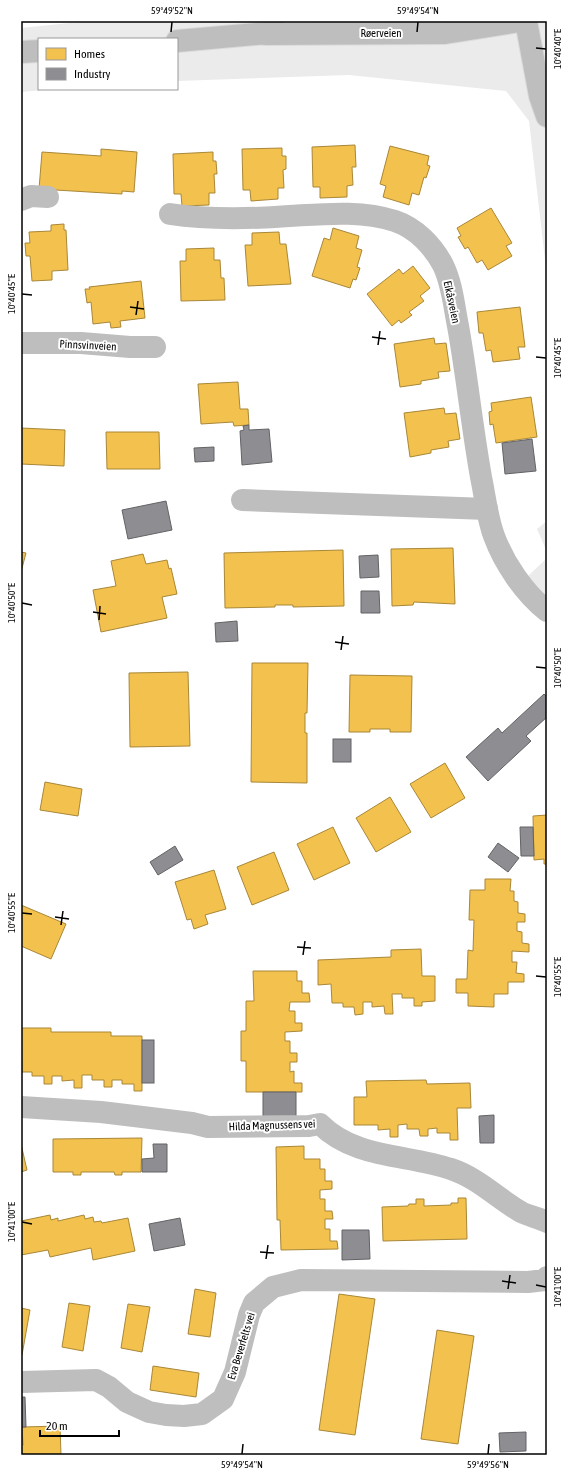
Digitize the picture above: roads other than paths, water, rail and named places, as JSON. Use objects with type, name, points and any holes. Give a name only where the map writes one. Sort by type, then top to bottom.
[{"type":"street","name":"Røerveien","points":[[178,41],[266,34],[366,21]]},
{"type":"street","name":"Røerveien","points":[[266,34],[445,33],[520,21]]},
{"type":"street","points":[[526,21],[540,96],[547,116]]},
{"type":"street","points":[[21,52],[38,51]]},
{"type":"street","points":[[21,200],[31,196],[48,198]]},
{"type":"street","name":"Eikåsveien","points":[[170,214],[202,218],[247,218],[325,214],[362,215],[397,222],[413,230],[426,241],[443,265],[450,283],[487,508],[494,535],[510,566],[533,598],[547,611]]},
{"type":"street","name":"Pinnsvinveien","points":[[21,343],[81,343],[130,347],[155,347]]},
{"type":"street","points":[[242,500],[487,508]]},
{"type":"street","name":"Hilda Magnussens vei","points":[[21,1107],[101,1112],[192,1123],[208,1127],[308,1126],[320,1124],[331,1135],[354,1147],[451,1169],[481,1183],[522,1212],[547,1222]]},
{"type":"street","name":"Eva Beverfelts vei","points":[[21,1382],[96,1380],[109,1387],[127,1402],[149,1412],[184,1416],[202,1414],[223,1399],[235,1372],[249,1315],[254,1303],[273,1287],[301,1280],[528,1282],[545,1280],[547,1277]]}]
